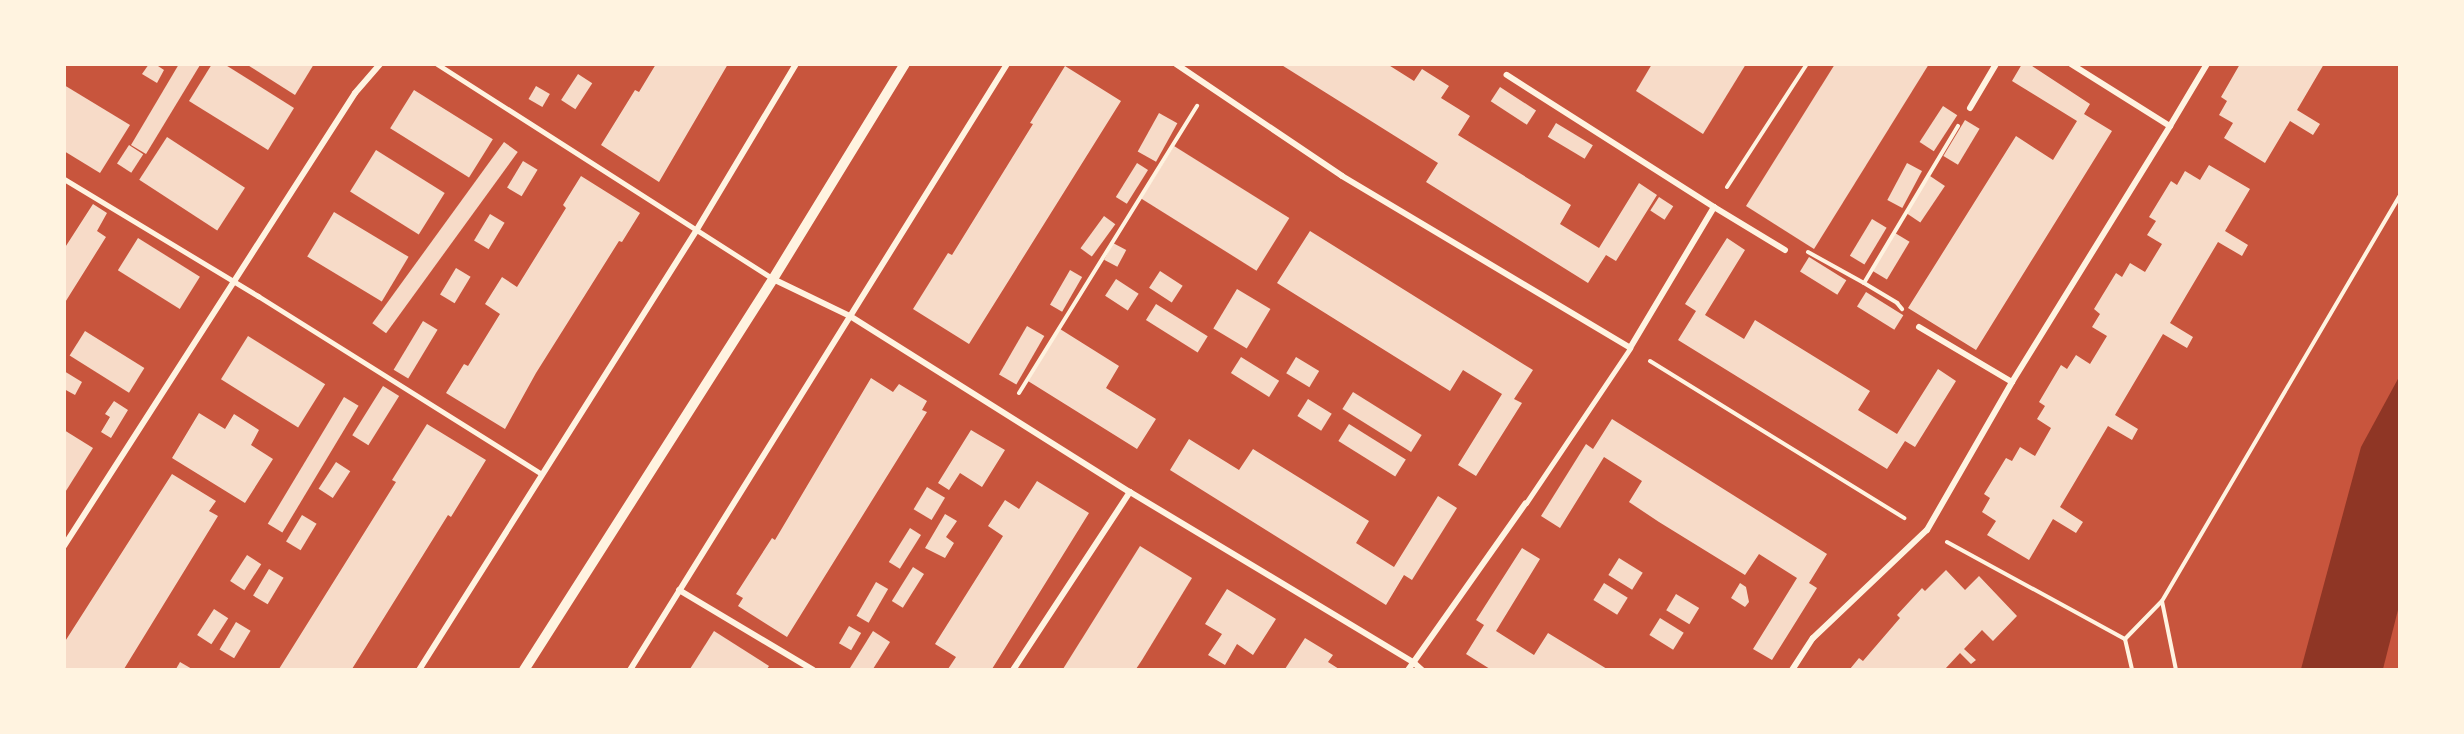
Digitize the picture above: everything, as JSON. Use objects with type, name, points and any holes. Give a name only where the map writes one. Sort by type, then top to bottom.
[{"type":"street","points":[[64,546],[355,93],[380,64]]},
{"type":"street","points":[[437,64],[773,279],[850,316],[1130,492],[1422,669]]},
{"type":"street","points":[[418,669],[696,231],[796,64]]},
{"type":"street","points":[[524,669],[773,279],[905,64]]},
{"type":"street","points":[[630,669],[1008,64]]},
{"type":"street","points":[[1176,64],[1342,176],[1630,348]]},
{"type":"street","points":[[1970,108],[1996,64]]},
{"type":"street","points":[[2071,64],[2170,126]]},
{"type":"street","points":[[1792,669],[1813,638],[1927,531],[2012,382],[2207,64]]},
{"type":"street","points":[[1507,75],[1785,250]]},
{"type":"street","points":[[64,179],[234,281],[542,474]]},
{"type":"street","points":[[1408,669],[1526,503],[1630,348],[1714,207]]},
{"type":"street","points":[[1918,327],[2012,382]]},
{"type":"street","points":[[1013,669],[1130,492]]},
{"type":"street","points":[[679,590],[813,669]]},
{"type":"path","points":[[1714,207],[1807,64]]},
{"type":"path","points":[[1005,414],[1209,86]]},
{"type":"path","points":[[1864,283],[1970,108]]},
{"type":"path","points":[[2125,639],[2162,600],[2400,196]]},
{"type":"path","points":[[1785,250],[1798,247],[1864,283],[1897,303],[1918,327]]},
{"type":"path","points":[[1630,348],[1927,531],[2125,639],[2132,669]]},
{"type":"path","points":[[2162,600],[2176,669]]},
{"type":"shaded area","points":[[2399,377],[2399,606],[2383,669],[2301,669],[2361,447]]},
{"type":"building","points":[[149,64],[155,64],[164,70],[157,83],[142,74]]},
{"type":"building","points":[[179,64],[200,65],[146,154],[131,145]]},
{"type":"building","points":[[212,64],[224,64],[294,108],[268,150],[189,101]]},
{"type":"building","points":[[246,64],[314,64],[295,95]]},
{"type":"building","points":[[656,64],[728,64],[659,182],[601,145],[635,90],[639,92]]},
{"type":"building","points":[[1280,64],[1387,64],[1414,81],[1422,69],[1449,86],[1441,98],[1470,116],[1458,135],[1571,205],[1560,224],[1599,248],[1639,183],[1657,195],[1616,261],[1606,255],[1588,283],[1426,182],[1438,163]]},
{"type":"building","points":[[1652,64],[1746,64],[1703,134],[1636,91]]},
{"type":"building","points":[[1835,64],[1929,64],[1814,249],[1746,206]]},
{"type":"building","points":[[2022,64],[2029,64],[2090,104],[2084,114],[2112,131],[1976,350],[1908,308],[2016,136],[2053,160],[2077,121],[2012,81]]},
{"type":"building","points":[[2240,64],[2324,64],[2297,110],[2320,124],[2313,135],[2290,121],[2265,163],[2224,138],[2233,123],[2219,115],[2227,101],[2221,97]]},
{"type":"building","points":[[1065,66],[1121,101],[969,344],[913,309],[948,253],[952,255],[1033,124],[1030,123]]},
{"type":"building","points":[[578,74],[592,83],[575,109],[561,100]]},
{"type":"building","points":[[64,85],[130,125],[100,173],[64,151]]},
{"type":"building","points":[[536,86],[550,94],[542,107],[528,99]]},
{"type":"building","points":[[1500,87],[1536,110],[1527,125],[1491,101]]},
{"type":"building","points":[[414,90],[493,139],[469,177],[390,128]]},
{"type":"building","points":[[1943,106],[1957,115],[1934,151],[1920,142]]},
{"type":"building","points":[[1159,113],[1177,123],[1156,162],[1138,151]]},
{"type":"building","points":[[1965,120],[1980,129],[1958,165],[1943,156]]},
{"type":"building","points":[[1556,123],[1593,145],[1585,159],[1548,137]]},
{"type":"building","points":[[167,137],[245,188],[217,230],[139,180]]},
{"type":"building","points":[[504,142],[518,152],[386,333],[372,323]]},
{"type":"building","points":[[129,145],[143,154],[131,173],[117,163]]},
{"type":"building","points":[[1174,146],[1289,218],[1256,271],[1141,199]]},
{"type":"building","points":[[376,150],[445,193],[419,234],[350,192]]},
{"type":"building","points":[[523,161],[538,170],[522,196],[507,188]]},
{"type":"building","points":[[1137,163],[1148,170],[1127,204],[1116,197]]},
{"type":"building","points":[[1907,163],[1922,171],[1902,208],[1887,200]]},
{"type":"building","points":[[2209,165],[2250,189],[2225,231],[2248,245],[2242,256],[2218,242],[2170,323],[2193,337],[2187,348],[2163,334],[2115,415],[2138,429],[2132,440],[2108,426],[2060,507],[2083,522],[2076,533],[2053,519],[2029,560],[1987,535],[1996,521],[1982,512],[1990,498],[1984,494],[2006,458],[2012,461],[2020,447],[2035,456],[2051,428],[2037,419],[2045,406],[2039,402],[2061,365],[2067,369],[2076,355],[2090,364],[2107,336],[2092,327],[2100,314],[2094,309],[2116,273],[2122,277],[2130,263],[2145,272],[2162,244],[2147,235],[2156,221],[2149,217],[2171,181],[2177,185],[2185,171],[2200,180]]},
{"type":"building","points":[[581,176],[640,213],[622,242],[619,241],[536,373],[505,429],[446,393],[464,364],[468,366],[500,314],[485,304],[502,277],[517,287],[566,208],[563,205]]},
{"type":"building","points":[[1930,176],[1945,186],[1920,223],[1905,212]]},
{"type":"building","points":[[1659,197],[1673,206],[1665,220],[1650,210]]},
{"type":"building","points":[[93,204],[107,213],[97,231],[106,237],[64,304],[64,249]]},
{"type":"building","points":[[334,212],[409,257],[382,301],[307,257]]},
{"type":"building","points":[[490,214],[505,223],[489,249],[474,241]]},
{"type":"building","points":[[1104,216],[1115,224],[1092,257],[1080,248]]},
{"type":"building","points":[[1872,219],[1887,228],[1864,265],[1850,256]]},
{"type":"building","points":[[1310,231],[1533,370],[1514,399],[1522,403],[1476,476],[1458,465],[1502,394],[1463,370],[1450,391],[1277,283]]},
{"type":"building","points":[[1895,233],[1910,242],[1887,279],[1872,271]]},
{"type":"building","points":[[138,238],[200,277],[180,309],[118,270]]},
{"type":"building","points":[[1727,238],[1745,250],[1705,315],[1744,339],[1755,320],[1870,391],[1858,410],[1897,434],[1938,369],[1956,381],[1915,447],[1905,441],[1887,469],[1678,340],[1696,311],[1685,304]]},
{"type":"building","points":[[1113,243],[1126,250],[1117,267],[1104,260]]},
{"type":"building","points":[[1809,257],[1846,280],[1837,295],[1800,271]]},
{"type":"building","points":[[456,268],[471,277],[455,303],[440,295]]},
{"type":"building","points":[[1070,270],[1082,277],[1062,312],[1050,305]]},
{"type":"building","points":[[1160,271],[1183,286],[1172,302],[1149,288]]},
{"type":"building","points":[[1116,279],[1139,294],[1128,310],[1105,296]]},
{"type":"building","points":[[1237,289],[1270,309],[1247,349],[1213,328]]},
{"type":"building","points":[[1866,292],[1903,315],[1894,330],[1857,306]]},
{"type":"building","points":[[1156,304],[1208,336],[1198,352],[1146,320]]},
{"type":"building","points":[[423,321],[438,330],[408,379],[394,370]]},
{"type":"building","points":[[1027,326],[1044,336],[1016,384],[999,374]]},
{"type":"building","points":[[1060,329],[1119,366],[1106,388],[1156,419],[1137,449],[1028,381]]},
{"type":"building","points":[[85,331],[144,368],[129,393],[70,356]]},
{"type":"building","points":[[248,336],[325,384],[298,427],[221,379]]},
{"type":"building","points":[[1241,357],[1279,381],[1269,397],[1231,373]]},
{"type":"building","points":[[1296,357],[1319,371],[1309,387],[1286,373]]},
{"type":"building","points":[[64,371],[82,382],[75,395],[64,389]]},
{"type":"building","points":[[871,378],[893,392],[899,384],[927,401],[922,410],[927,412],[787,637],[738,606],[743,598],[736,594],[772,538],[775,540]]},
{"type":"building","points":[[383,386],[399,396],[368,445],[352,435]]},
{"type":"building","points":[[1353,392],[1422,435],[1411,452],[1342,409]]},
{"type":"building","points":[[344,397],[359,406],[282,533],[268,524]]},
{"type":"building","points":[[1308,399],[1332,414],[1321,431],[1297,416]]},
{"type":"building","points":[[114,401],[128,410],[111,438],[101,432],[110,417],[105,414]]},
{"type":"building","points":[[199,413],[225,429],[234,414],[259,430],[251,445],[273,459],[245,503],[172,458]]},
{"type":"building","points":[[1612,419],[1827,554],[1809,583],[1817,588],[1772,660],[1753,649],[1797,578],[1759,554],[1745,575],[1659,522],[1629,502],[1642,481],[1604,457],[1560,528],[1541,516],[1586,444],[1593,449]]},
{"type":"building","points":[[427,424],[486,460],[451,517],[448,515],[352,669],[279,669],[396,482],[392,480]]},
{"type":"building","points":[[1349,424],[1406,460],[1395,476],[1338,441]]},
{"type":"building","points":[[64,430],[93,448],[64,494]]},
{"type":"building","points":[[971,430],[1005,450],[982,487],[960,473],[949,490],[938,483]]},
{"type":"building","points":[[1189,439],[1239,470],[1253,449],[1369,521],[1356,543],[1394,567],[1438,496],[1457,508],[1412,580],[1404,575],[1386,605],[1170,470]]},
{"type":"building","points":[[336,462],[350,471],[333,498],[319,489]]},
{"type":"building","points":[[172,474],[216,501],[209,511],[218,516],[124,669],[64,669],[64,643]]},
{"type":"building","points":[[1037,481],[1089,513],[992,669],[948,669],[956,657],[935,644],[1003,536],[988,526],[1005,500],[1019,509]]},
{"type":"building","points":[[927,487],[945,498],[932,520],[914,509]]},
{"type":"building","points":[[945,514],[957,521],[946,537],[954,543],[945,558],[925,548]]},
{"type":"building","points":[[302,515],[317,524],[301,550],[286,542]]},
{"type":"building","points":[[910,528],[921,535],[900,569],[889,562]]},
{"type":"building","points":[[1140,546],[1192,578],[1142,660],[1136,669],[1063,669]]},
{"type":"building","points":[[1522,548],[1540,559],[1496,631],[1534,655],[1548,633],[1607,669],[1490,669],[1466,654],[1484,625],[1476,620]]},
{"type":"building","points":[[247,555],[261,564],[244,590],[230,581]]},
{"type":"building","points":[[1619,558],[1643,573],[1632,590],[1608,575]]},
{"type":"building","points":[[913,567],[924,574],[903,608],[892,601]]},
{"type":"building","points":[[269,569],[284,578],[268,604],[253,596]]},
{"type":"building","points":[[1946,570],[1965,590],[1979,576],[2017,616],[1993,641],[1982,630],[1964,649],[1976,660],[1971,664],[1960,653],[1945,669],[1850,669],[1859,658],[1863,661],[1900,618],[1897,615],[1922,588],[1925,591]]},
{"type":"building","points":[[876,582],[888,589],[869,623],[856,616]]},
{"type":"building","points":[[1604,583],[1628,598],[1617,615],[1593,600]]},
{"type":"building","points":[[1740,583],[1746,587],[1749,602],[1745,607],[1731,598]]},
{"type":"building","points":[[1227,589],[1276,619],[1253,655],[1237,644],[1225,665],[1208,655],[1222,634],[1205,624]]},
{"type":"building","points":[[1676,594],[1699,608],[1689,624],[1666,610]]},
{"type":"building","points":[[214,609],[228,618],[211,644],[197,635]]},
{"type":"building","points":[[1660,618],[1684,633],[1673,650],[1649,635]]},
{"type":"building","points":[[236,622],[251,631],[234,658],[220,649]]},
{"type":"building","points":[[849,626],[861,633],[851,650],[839,643]]},
{"type":"building","points":[[714,631],[769,666],[767,669],[690,669]]},
{"type":"building","points":[[873,631],[890,642],[873,669],[850,668]]},
{"type":"building","points":[[1305,638],[1333,655],[1328,662],[1339,669],[1285,669]]},
{"type":"building","points":[[180,662],[192,669],[176,669]]}]
